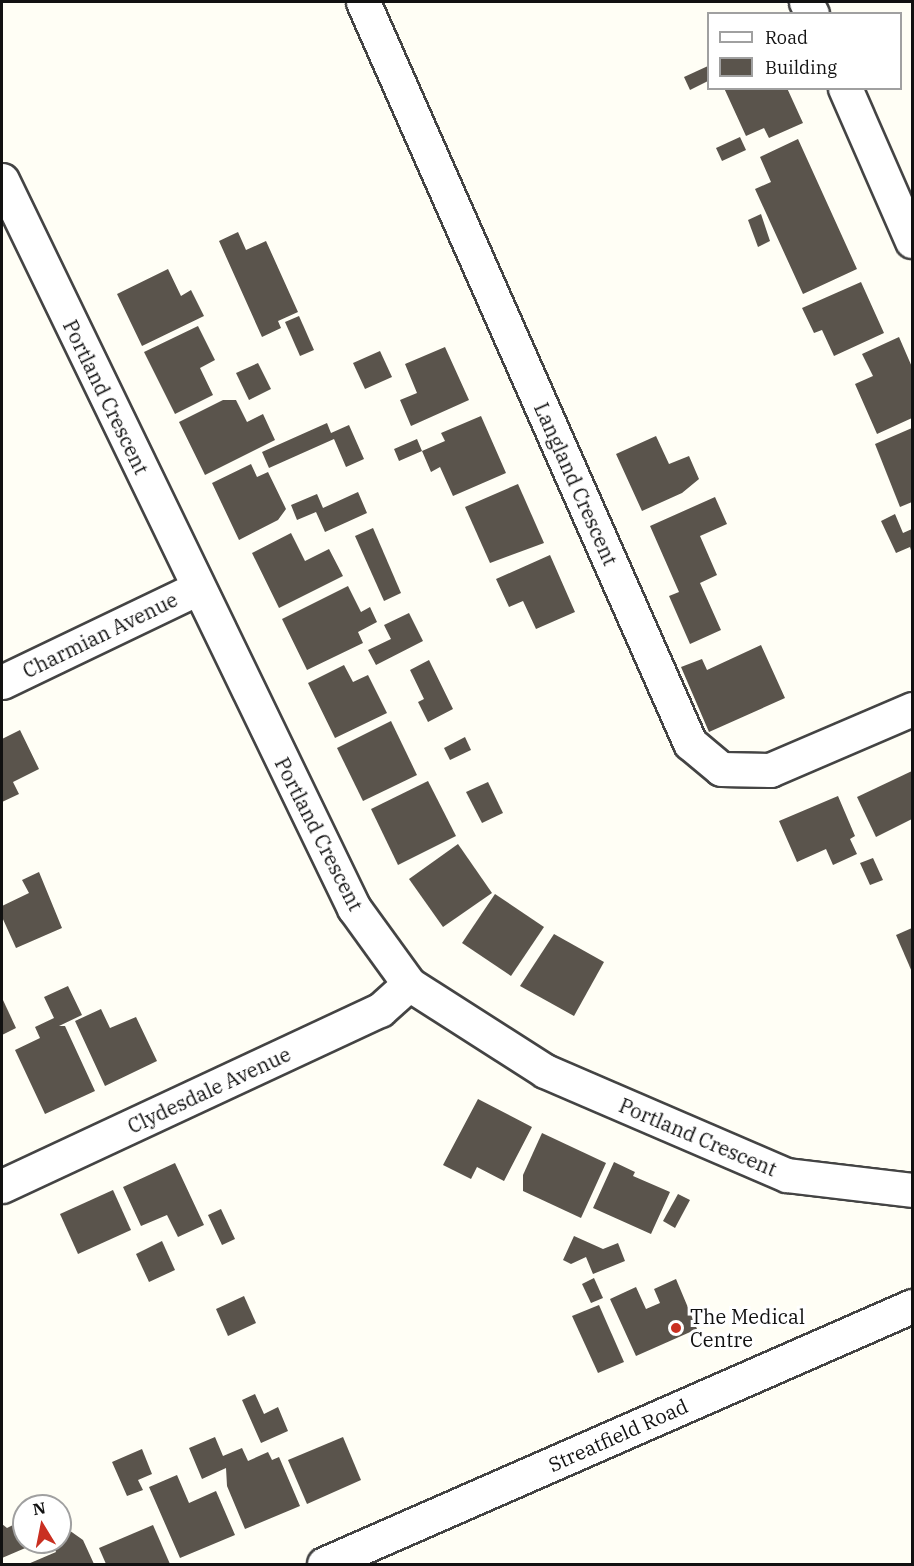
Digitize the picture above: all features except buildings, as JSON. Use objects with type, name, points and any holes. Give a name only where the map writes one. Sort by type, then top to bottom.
[{"type":"street","name":"Langland Crescent","points":[[363,2],[690,743],[721,770],[770,770],[912,709]]},
{"type":"street","points":[[846,90],[912,241]]},
{"type":"street","name":"Portland Crescent","points":[[2,180],[354,908],[409,984],[545,1071],[787,1175],[912,1190]]},
{"type":"street","name":"Charmian Avenue","points":[[2,682],[198,588]]},
{"type":"street","name":"Clydesdale Avenue","points":[[2,1186],[380,1010],[409,984]]},
{"type":"street","name":"Streatfield Road","points":[[324,1564],[912,1306]]},
{"type":"place","name":"The Medical Centre","points":[[676,1328]]}]
